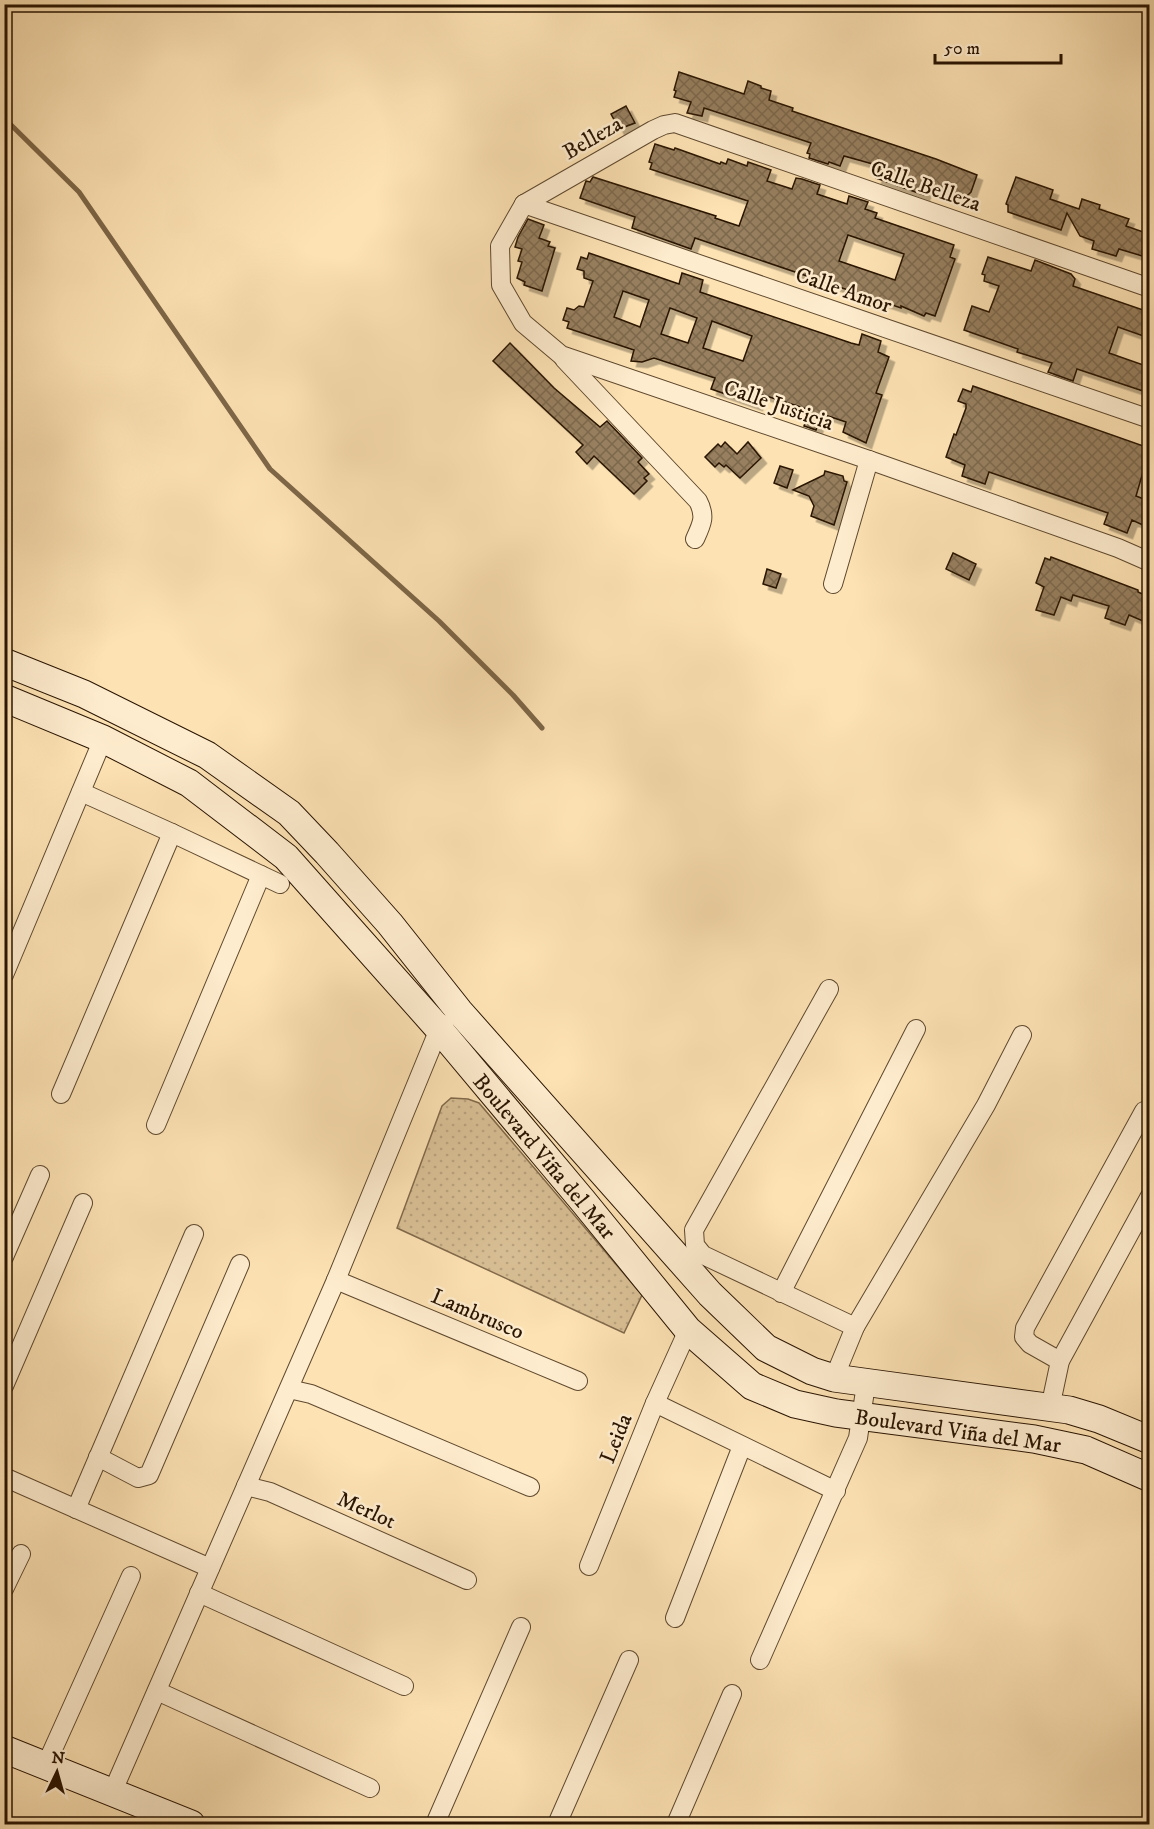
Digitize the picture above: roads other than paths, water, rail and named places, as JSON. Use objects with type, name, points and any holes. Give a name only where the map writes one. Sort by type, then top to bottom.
[{"type":"street","name":"Belleza","points":[[524,204],[664,125],[675,123],[688,127]]},
{"type":"street","name":"Calle Belleza","points":[[688,127],[1149,288]]},
{"type":"street","name":"Calle Justicia","points":[[524,204],[501,246],[501,285],[523,323],[561,355],[1118,548],[1149,562]]},
{"type":"street","name":"Calle Amor","points":[[524,204],[1149,419]]},
{"type":"street","points":[[561,355],[698,501],[703,510],[704,521],[695,539]]},
{"type":"street","points":[[833,584],[868,460]]},
{"type":"street","name":"Boulevard Viña del Mar","points":[[4,662],[84,694],[207,755],[289,813],[390,924],[459,1011],[710,1294],[766,1348],[812,1371],[834,1378],[1069,1410],[1099,1419],[1149,1440]]},
{"type":"street","name":"Boulevard Viña del Mar","points":[[4,698],[103,739],[189,783],[286,857],[439,1029],[688,1330],[752,1386],[795,1404],[862,1417],[1034,1438],[1086,1450],[1149,1478]]},
{"type":"street","points":[[4,975],[103,739]]},
{"type":"street","points":[[81,792],[280,884]]},
{"type":"street","points":[[61,1094],[172,833]]},
{"type":"street","points":[[156,1125],[261,875]]},
{"type":"street","points":[[829,989],[694,1230],[695,1245],[703,1255],[855,1327]]},
{"type":"street","points":[[112,1793],[336,1280],[439,1029],[459,1011]]},
{"type":"street","points":[[781,1293],[916,1029]]},
{"type":"street","points":[[834,1378],[855,1327],[986,1105],[1022,1035]]},
{"type":"street","points":[[1060,1360],[1030,1344],[1024,1337],[1025,1328],[1143,1111]]},
{"type":"street","points":[[4,1257],[40,1175]]},
{"type":"street","points":[[1050,1408],[1060,1360],[1149,1196]]},
{"type":"street","points":[[4,1386],[83,1203]]},
{"type":"street","points":[[76,1509],[194,1234]]},
{"type":"street","points":[[98,1457],[138,1478],[149,1475],[240,1264]]},
{"type":"street","name":"Lambrusco","points":[[336,1280],[578,1381]]},
{"type":"street","name":"Leida","points":[[589,1566],[655,1403],[688,1330]]},
{"type":"street","points":[[759,1660],[858,1438],[866,1384]]},
{"type":"street","points":[[289,1389],[311,1394],[530,1487]]},
{"type":"street","points":[[655,1403],[836,1491]]},
{"type":"street","points":[[675,1618],[742,1446]]},
{"type":"street","points":[[4,1477],[210,1568]]},
{"type":"street","name":"Merlot","points":[[246,1486],[270,1492],[467,1580]]},
{"type":"street","points":[[4,1589],[21,1554]]},
{"type":"street","points":[[45,1767],[132,1576]]},
{"type":"street","points":[[199,1593],[404,1686]]},
{"type":"street","points":[[435,1824],[521,1627]]},
{"type":"street","points":[[558,1824],[629,1660]]},
{"type":"street","points":[[157,1691],[370,1788]]},
{"type":"street","points":[[676,1824],[732,1694]]},
{"type":"street","points":[[4,1749],[191,1824]]},
{"type":"waterway","points":[[4,10],[28,4]]},
{"type":"waterway","points":[[4,118],[79,192],[270,469],[439,621],[513,695],[542,728]]}]
